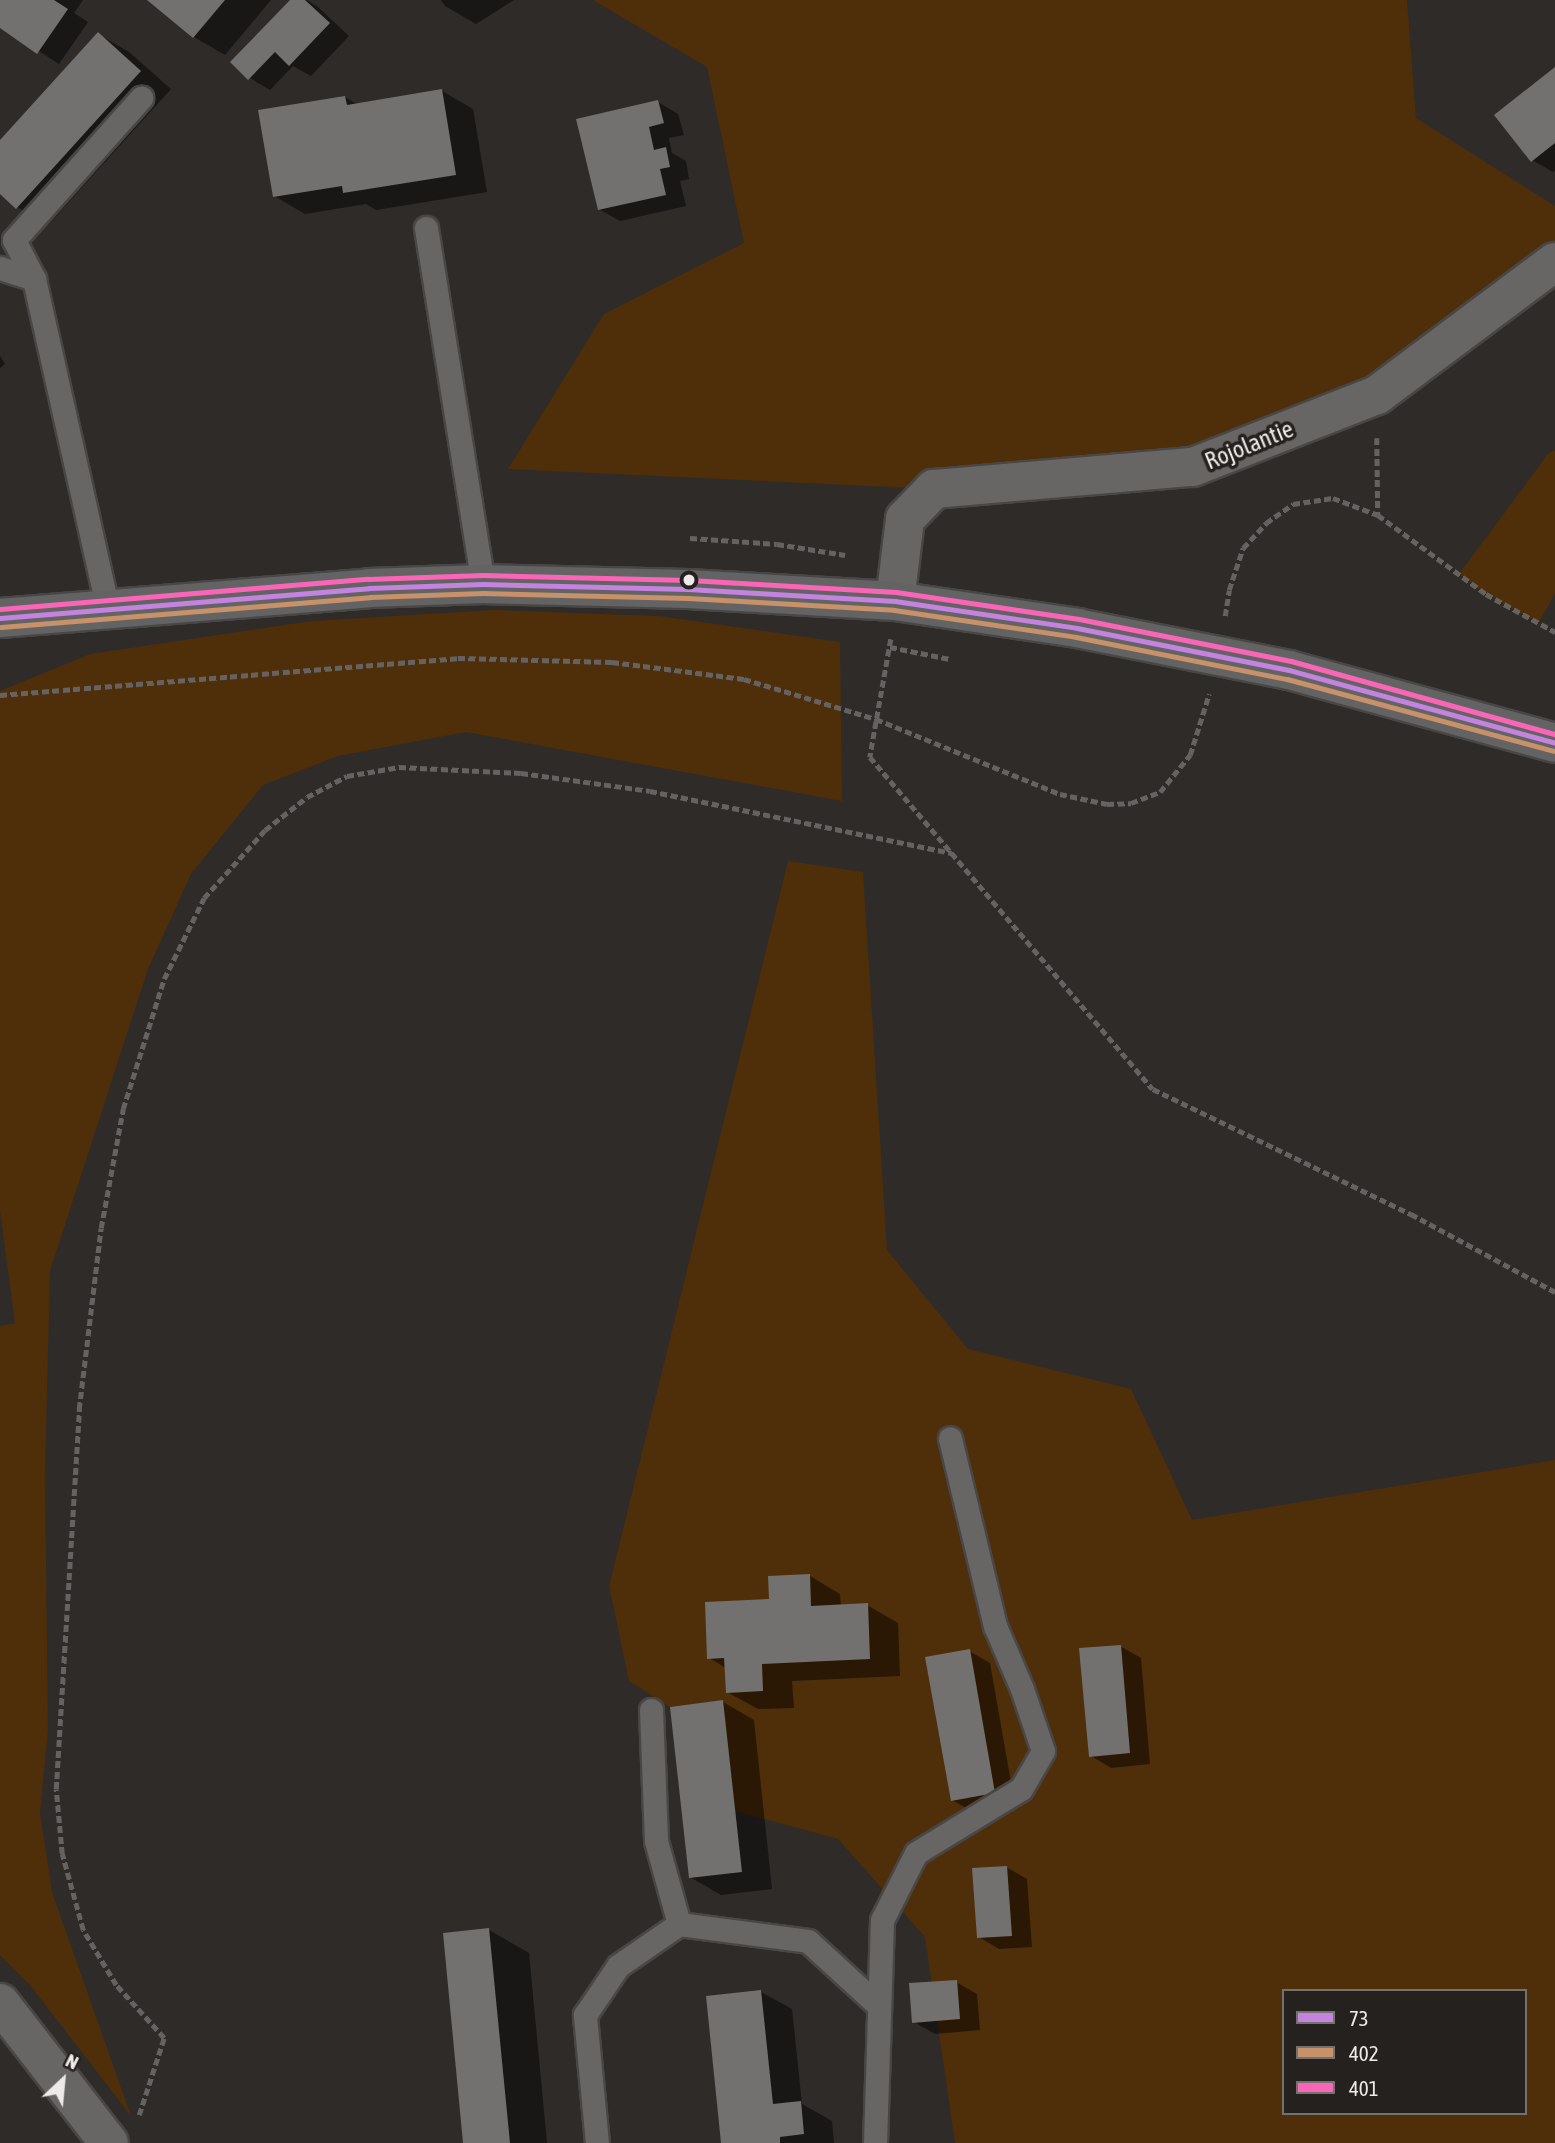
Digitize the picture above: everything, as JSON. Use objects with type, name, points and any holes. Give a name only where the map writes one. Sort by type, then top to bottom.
[{"type":"main road","points":[[0,618],[369,588],[483,584],[688,589],[895,601],[1077,628],[1289,670],[1555,743]]},
{"type":"street","name":"Rojolantie","points":[[895,601],[905,519],[934,489],[1193,467],[1377,395],[1555,262]]},
{"type":"street","points":[[0,2003],[109,2143]]},
{"type":"lane","points":[[108,609],[34,279],[14,240],[141,98]]},
{"type":"lane","points":[[426,228],[483,584]]},
{"type":"lane","points":[[0,268],[34,279]]},
{"type":"lane","points":[[875,2143],[882,1920],[916,1853],[1021,1789],[1043,1751],[1022,1689],[995,1626],[950,1438]]},
{"type":"lane","points":[[651,1710],[656,1841],[680,1924]]},
{"type":"lane","points":[[597,2143],[584,2015],[618,1966],[680,1924],[808,1941],[879,2006]]},
{"type":"path","points":[[1377,395],[1378,514]]},
{"type":"path","points":[[1225,616],[1243,548],[1266,523],[1293,504],[1332,498],[1378,514],[1486,594],[1555,632]]},
{"type":"path","points":[[690,538],[901,559]]},
{"type":"path","points":[[895,601],[890,647],[870,758],[1153,1089],[1410,1214],[1555,1292]]},
{"type":"path","points":[[890,647],[950,659]]},
{"type":"path","points":[[0,695],[458,658],[611,662],[744,679],[876,719],[1060,794],[1107,804],[1131,803],[1160,792],[1190,755],[1210,693]]},
{"type":"path","points":[[138,2117],[164,2038],[116,1985],[83,1930],[62,1854],[57,1775],[79,1409],[101,1228],[123,1110],[135,1070],[164,979],[204,898],[265,830],[307,797],[347,776],[399,767],[521,773],[650,791],[952,853]]},
{"type":"shaded area","points":[[593,0],[1407,0],[1416,118],[1555,206],[1555,262],[1377,395],[1193,467],[934,489],[508,469],[604,314],[744,243],[707,67]]},
{"type":"shaded area","points":[[1555,450],[1555,593],[1539,623],[1486,594],[1459,574],[1548,454]]},
{"type":"shaded area","points":[[495,610],[659,616],[840,642],[842,801],[466,732],[338,756],[263,785],[191,874],[148,969],[50,1271],[45,1475],[48,1730],[40,1813],[52,1892],[131,2116],[30,1985],[0,1955],[0,1326],[15,1323],[0,1211],[0,691],[90,654],[312,621]]},
{"type":"shaded area","points":[[788,861],[863,872],[887,1250],[968,1349],[1131,1389],[1192,1520],[1555,1460],[1555,2143],[955,2143],[925,1937],[838,1839],[735,1811],[723,1701],[670,1707],[629,1681],[609,1586]]},
{"type":"building","points":[[0,0],[54,0],[68,9],[37,54],[0,28]]},
{"type":"building","points":[[147,0],[225,0],[193,38]]},
{"type":"building","points":[[290,0],[305,0],[330,23],[289,66],[275,52],[248,80],[230,62]]},
{"type":"building","points":[[98,32],[141,71],[16,209],[0,194],[0,140]]},
{"type":"building","points":[[1555,67],[1555,143],[1531,162],[1494,115]]},
{"type":"building","points":[[442,89],[456,175],[343,193],[342,186],[273,197],[258,110],[345,96],[347,105]]},
{"type":"building","points":[[658,100],[664,123],[649,127],[654,150],[666,147],[670,167],[660,169],[666,195],[598,210],[576,119]]},
{"type":"building","points":[[810,1574],[811,1606],[868,1603],[870,1659],[762,1664],[763,1691],[726,1693],[724,1658],[707,1659],[705,1602],[769,1599],[768,1576]]},
{"type":"building","points":[[1121,1645],[1130,1753],[1089,1757],[1079,1648]]},
{"type":"building","points":[[970,1649],[995,1793],[951,1801],[925,1657]]},
{"type":"building","points":[[723,1700],[742,1872],[689,1878],[670,1707]]},
{"type":"building","points":[[1007,1866],[1012,1936],[977,1938],[972,1868]]},
{"type":"building","points":[[489,1928],[510,2143],[463,2143],[443,1933]]},
{"type":"building","points":[[957,1980],[960,2019],[912,2023],[909,1983]]},
{"type":"building","points":[[761,1990],[773,2104],[801,2101],[804,2134],[780,2137],[780,2143],[721,2143],[706,1996]]},
{"type":"transit line","name":"401","points":[[0,609],[368,579],[483,575],[689,580],[896,592],[1079,619],[1291,661],[1555,734]]},
{"type":"transit line","name":"73","points":[[0,618],[369,588],[483,584],[688,589],[895,601],[1077,628],[1289,670],[1555,743]]},
{"type":"transit line","name":"402","points":[[1,627],[370,597],[483,593],[688,598],[894,610],[1076,637],[1287,679],[1553,751]]}]
